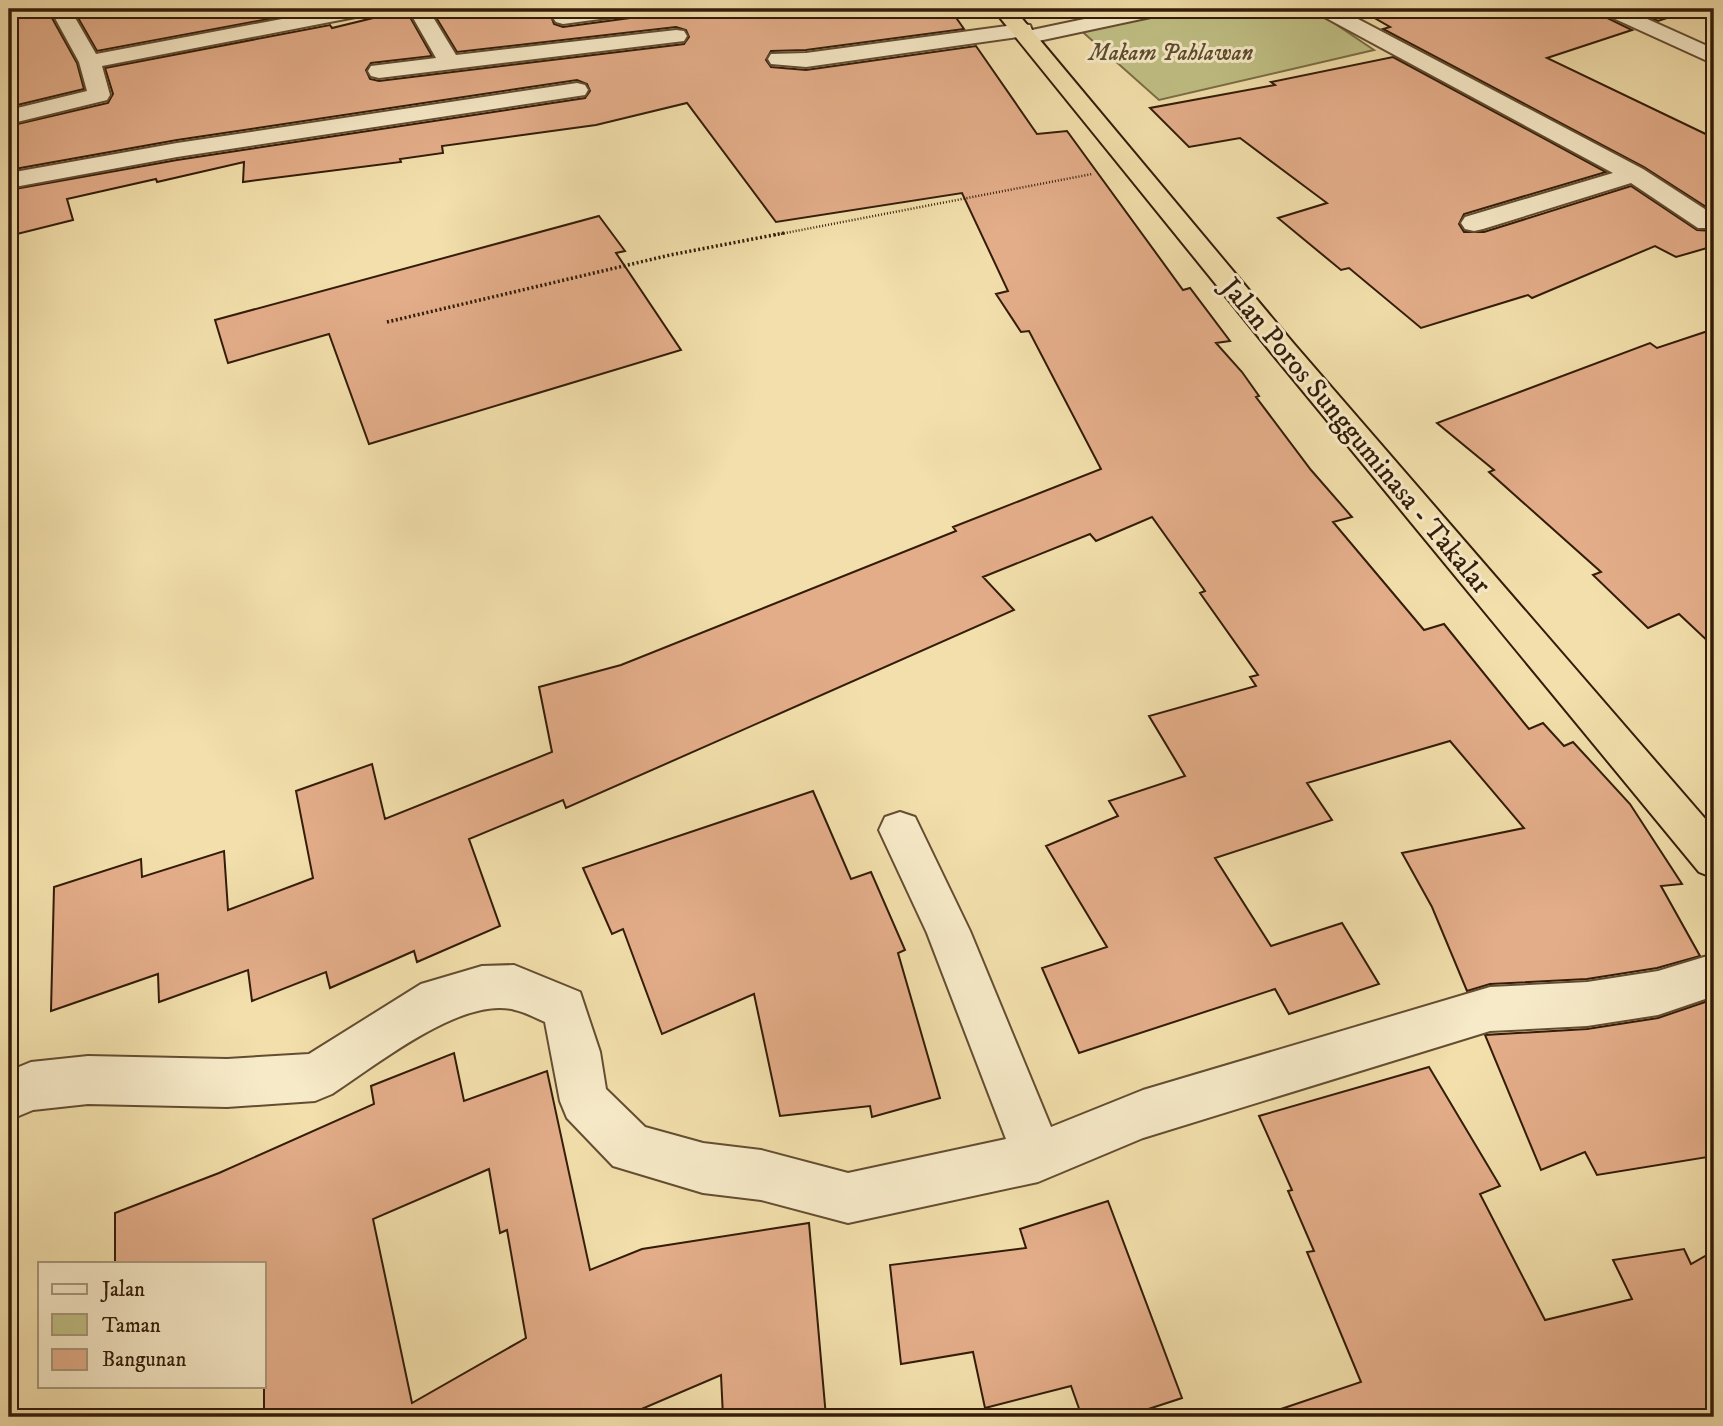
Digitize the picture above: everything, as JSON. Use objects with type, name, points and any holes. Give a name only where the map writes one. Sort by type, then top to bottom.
[{"type":"highway","name":"Jalan Poros Sungguminasa - Takalar","points":[[1018,25],[1132,166],[1714,859]]},
{"type":"street","points":[[9,117],[97,96],[99,93],[90,62],[60,9]]},
{"type":"street","points":[[90,62],[366,9]]},
{"type":"street","points":[[418,9],[450,64]]},
{"type":"street","points":[[563,18],[595,11],[630,9]]},
{"type":"street","points":[[779,59],[825,57],[1018,25],[1160,9]]},
{"type":"street","points":[[1324,9],[1634,174],[1712,222]]},
{"type":"street","points":[[1609,9],[1714,57]]},
{"type":"street","points":[[229,12],[236,33]]},
{"type":"street","points":[[379,71],[676,36]]},
{"type":"street","points":[[9,181],[177,150],[577,90]]},
{"type":"street","points":[[1474,223],[1634,174]]},
{"type":"street","points":[[900,830],[948,930],[1038,1157]]},
{"type":"street","points":[[9,1096],[30,1086],[88,1080],[227,1083],[315,1077],[437,1000],[482,988],[514,987],[564,1008],[576,1052],[584,1101],[631,1148],[703,1167],[761,1175],[848,1198],[1038,1157],[1143,1115],[1490,1009],[1587,1004],[1658,993],[1714,975]]},
{"type":"path","points":[[387,322],[670,255],[1132,166]]},
{"type":"green space","name":"Makam Pahlawan","points":[[1163,9],[1313,9],[1374,50],[1159,100],[1076,26]]},
{"type":"building","points":[[9,9],[47,9],[77,63],[84,89],[9,107]]},
{"type":"building","points":[[73,9],[278,9],[279,17],[97,51]]},
{"type":"building","points":[[431,9],[571,9],[556,11],[551,16],[554,24],[563,27],[630,18],[639,15],[643,9],[950,9],[964,29],[806,50],[771,51],[766,60],[771,67],[806,70],[976,46],[1037,134],[1067,131],[1183,290],[1190,288],[1230,341],[1216,343],[1242,372],[1259,396],[1256,397],[1311,470],[1352,517],[1333,522],[1424,630],[1444,624],[1529,729],[1543,723],[1564,746],[1573,742],[1630,804],[1682,884],[1661,886],[1700,956],[1657,968],[1587,979],[1490,984],[1467,991],[1432,907],[1402,853],[1524,828],[1450,741],[1307,783],[1332,820],[1215,858],[1271,946],[1342,923],[1379,984],[1289,1014],[1275,989],[1079,1053],[1042,968],[1107,947],[1046,846],[1118,816],[1109,801],[1185,776],[1149,716],[1256,686],[1250,677],[1258,675],[1200,593],[1205,591],[1152,517],[1096,541],[1090,534],[983,577],[1014,610],[566,808],[563,800],[469,839],[500,926],[417,962],[414,951],[330,988],[326,972],[252,1001],[248,970],[159,1002],[158,974],[51,1011],[54,887],[141,859],[142,877],[224,851],[228,910],[313,878],[296,791],[372,764],[385,819],[552,752],[539,687],[621,665],[956,531],[953,527],[1101,469],[1029,331],[1021,332],[996,294],[1008,291],[962,193],[776,222],[687,103],[596,125],[442,146],[443,153],[400,159],[401,162],[243,182],[244,162],[157,182],[156,179],[67,199],[73,220],[9,236],[9,190],[177,160],[585,98],[590,91],[587,84],[577,80],[177,140],[9,170],[9,126],[108,103],[113,94],[105,68],[330,25],[332,28],[406,10],[432,56],[371,63],[366,70],[370,79],[379,81],[684,44],[689,37],[686,30],[676,27],[457,52]]},
{"type":"building","points":[[1359,9],[1596,9],[1601,15],[1632,30],[1547,58],[1714,138],[1714,212],[1644,167],[1383,29],[1390,27]]},
{"type":"building","points":[[1631,9],[1668,9],[1670,17],[1658,21]]},
{"type":"building","points":[[1393,57],[1606,172],[1464,214],[1459,224],[1464,232],[1484,232],[1631,186],[1697,230],[1714,231],[1714,246],[1676,257],[1655,246],[1532,298],[1528,295],[1421,328],[1349,268],[1341,270],[1278,218],[1327,203],[1240,138],[1189,147],[1150,108],[1275,85],[1271,82]]},
{"type":"building","points":[[599,216],[625,251],[616,253],[681,350],[369,444],[329,334],[228,363],[215,320]]},
{"type":"building","points":[[1714,329],[1714,647],[1679,614],[1648,628],[1593,575],[1601,572],[1489,472],[1494,470],[1437,423],[1650,343],[1657,348]]},
{"type":"building","points":[[813,791],[851,879],[871,872],[905,950],[898,953],[940,1098],[872,1117],[870,1106],[780,1116],[754,994],[662,1034],[623,929],[612,934],[583,868]]},
{"type":"building","points":[[1714,999],[1714,1156],[1597,1175],[1585,1152],[1541,1170],[1485,1035],[1587,1029],[1658,1018]]},
{"type":"building","points":[[454,1053],[464,1101],[547,1071],[590,1270],[642,1249],[809,1223],[826,1417],[723,1417],[721,1375],[623,1417],[264,1417],[266,1262],[115,1262],[115,1213],[219,1173],[374,1104],[371,1086]],"holes":[[[489,1169],[500,1233],[507,1230],[526,1338],[412,1403],[373,1219]]]},
{"type":"building","points":[[1429,1067],[1500,1186],[1480,1194],[1545,1320],[1632,1299],[1613,1260],[1684,1249],[1691,1264],[1714,1251],[1714,1411],[1679,1417],[1282,1417],[1281,1409],[1361,1382],[1307,1252],[1314,1251],[1288,1191],[1292,1190],[1259,1116]]},
{"type":"building","points":[[1108,1201],[1182,1398],[1124,1417],[1082,1417],[1071,1386],[985,1408],[973,1352],[901,1364],[890,1265],[1026,1248],[1020,1229]]}]
